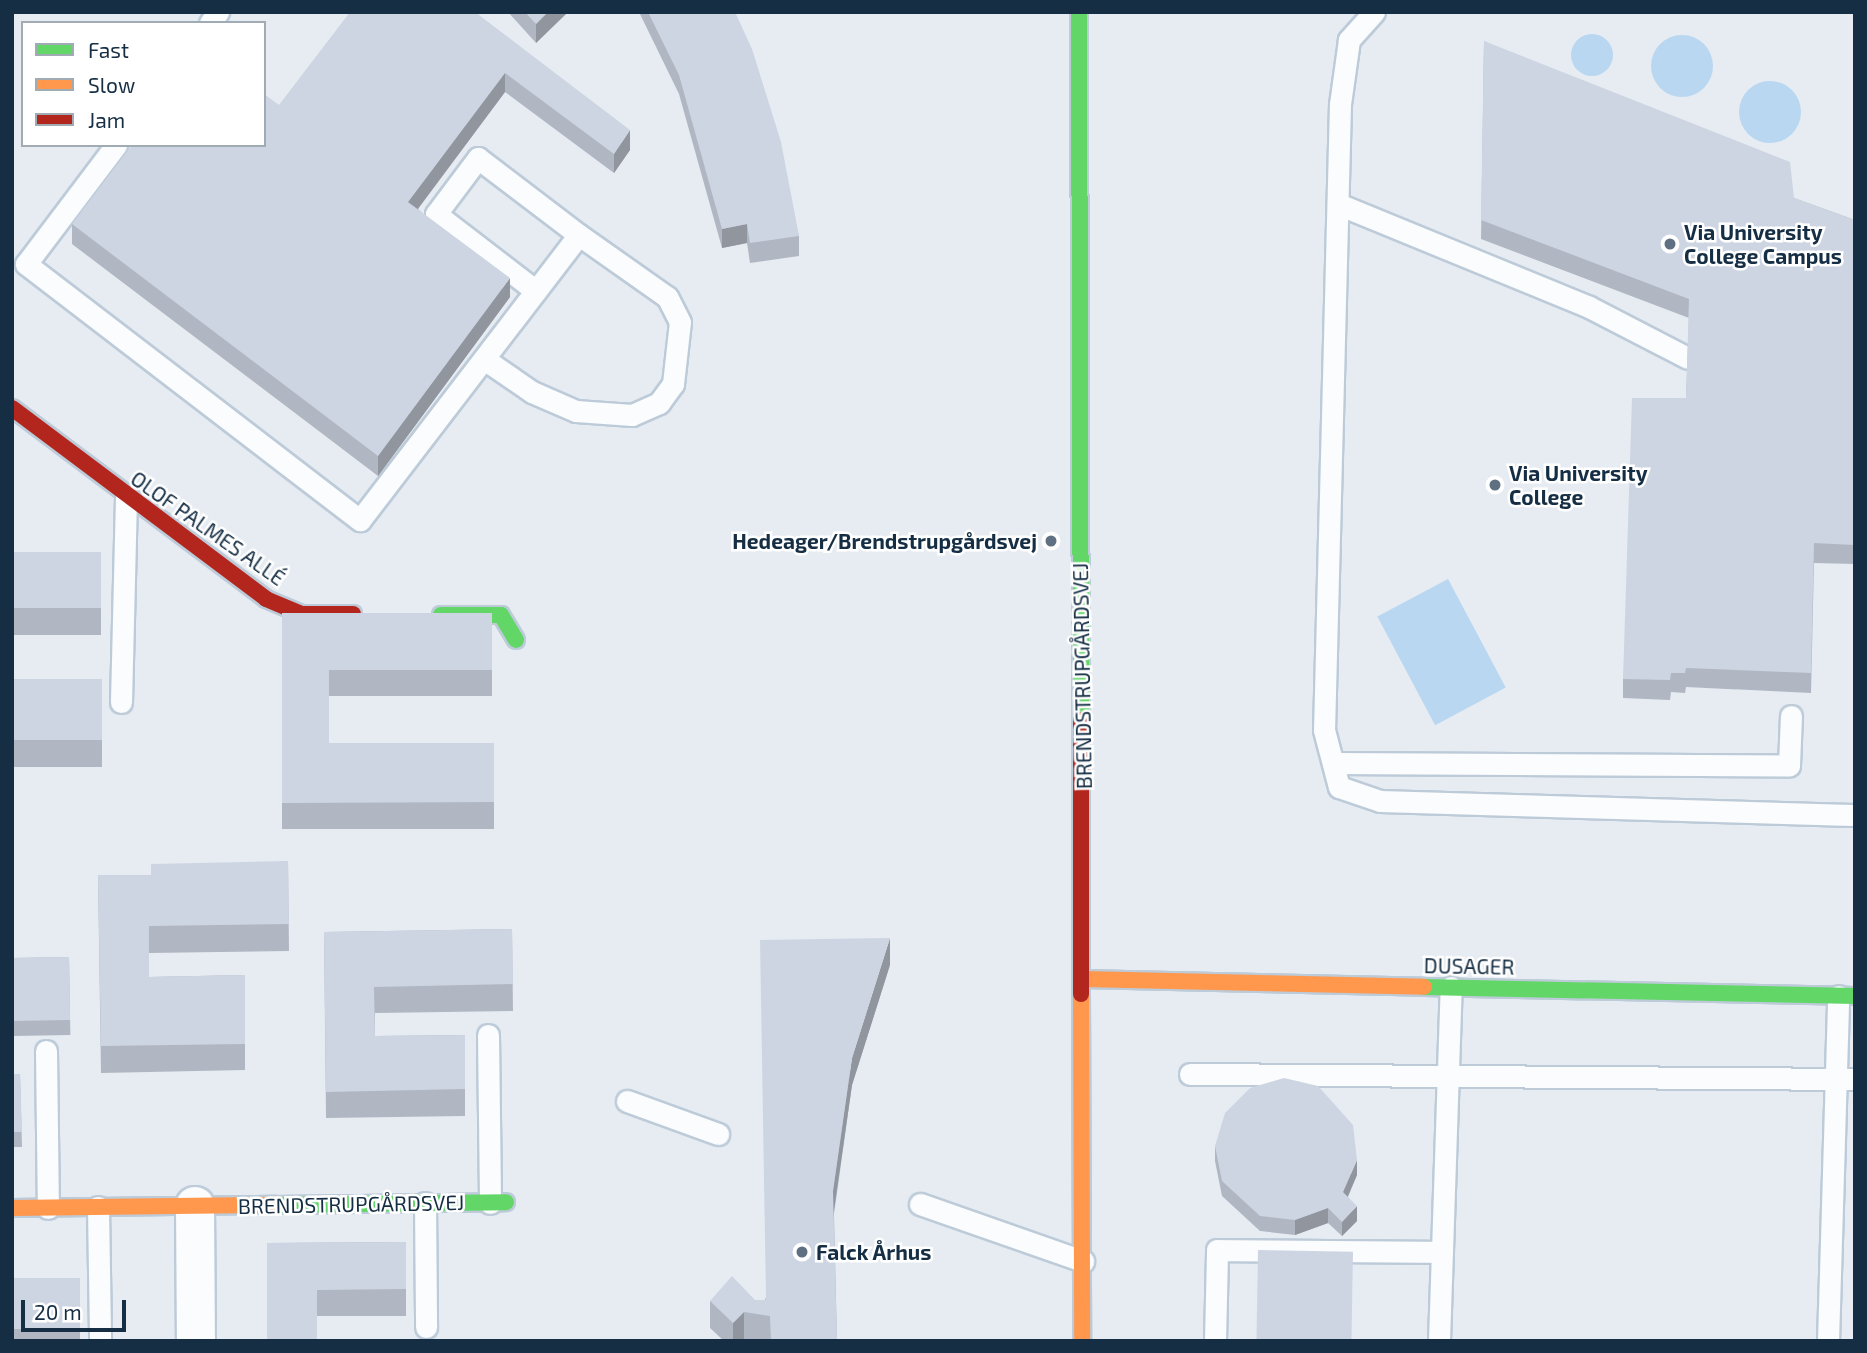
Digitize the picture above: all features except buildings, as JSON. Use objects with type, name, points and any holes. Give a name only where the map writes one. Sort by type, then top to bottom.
[{"type":"street","name":"BRENDSTRUPGÅRDSVEJ","points":[[1079,12],[1082,1341]]},
{"type":"street","name":"OLOF PALMES ALLÉ","points":[[12,408],[126,498],[266,599],[302,614],[368,614]]},
{"type":"street","points":[[421,614],[500,615],[516,640]]},
{"type":"street","name":"DUSAGER","points":[[1083,979],[1846,996]]},
{"type":"street","name":"BRENDSTRUPGÅRDSVEJ","points":[[12,1208],[498,1202]]},
{"type":"street","points":[[195,1206],[196,1341]]},
{"type":"lane","points":[[1374,12],[1355,28],[1343,55],[1324,730],[1339,787],[1380,801],[1855,815]]},
{"type":"lane","points":[[114,147],[26,264],[360,520],[579,235]]},
{"type":"lane","points":[[484,359],[532,392],[576,411],[632,415],[659,403],[673,384],[680,322],[667,297],[579,235],[478,158],[436,214],[536,291]]},
{"type":"lane","points":[[1338,204],[1589,307],[1688,358]]},
{"type":"lane","points":[[121,702],[126,498]]},
{"type":"lane","points":[[1333,763],[1790,765],[1791,716]]},
{"type":"lane","points":[[1439,1341],[1451,987]]},
{"type":"lane","points":[[1828,1341],[1832,1078],[1846,996]]},
{"type":"lane","points":[[488,1035],[498,1202]]},
{"type":"lane","points":[[46,1051],[48,1208]]},
{"type":"lane","points":[[1190,1074],[1855,1079]]},
{"type":"lane","points":[[627,1101],[718,1134]]},
{"type":"lane","points":[[425,1203],[426,1327]]},
{"type":"lane","points":[[920,1204],[1083,1261]]},
{"type":"lane","points":[[98,1207],[100,1341]]},
{"type":"lane","points":[[1215,1341],[1217,1250],[1442,1252]]},
{"type":"shaded area","points":[[1592,34],[1607,40],[1613,55],[1607,70],[1592,76],[1577,70],[1571,55],[1577,40]]},
{"type":"shaded area","points":[[1682,35],[1704,44],[1713,66],[1704,88],[1682,97],[1660,88],[1651,66],[1660,44]]},
{"type":"shaded area","points":[[1770,81],[1792,90],[1801,112],[1792,134],[1770,143],[1748,134],[1739,112],[1748,90]]},
{"type":"shaded area","points":[[1448,579],[1506,688],[1435,725],[1377,617]]},
{"type":"traffic: fast","points":[[1079,12],[1081,720]]},
{"type":"traffic: fast","points":[[441,615],[501,615],[516,640]]},
{"type":"traffic: fast","points":[[1424,987],[1855,996]]},
{"type":"traffic: fast","points":[[276,1205],[506,1202]]},
{"type":"traffic: slow","points":[[1083,979],[1424,987]]},
{"type":"traffic: slow","points":[[1081,994],[1082,1341]]},
{"type":"traffic: slow","points":[[12,1208],[276,1205]]},
{"type":"traffic: jam","points":[[12,408],[266,599],[302,614],[353,614]]},
{"type":"traffic: jam","points":[[1081,720],[1081,994]]},
{"type":"place","name":"Via University College Campus","points":[[1670,244]]},
{"type":"place","name":"Via University College","points":[[1495,485]]},
{"type":"place","name":"Hedeager/Brendstrupgårdsvej","points":[[1051,541]]},
{"type":"place","name":"Falck Århus","points":[[802,1252]]}]
